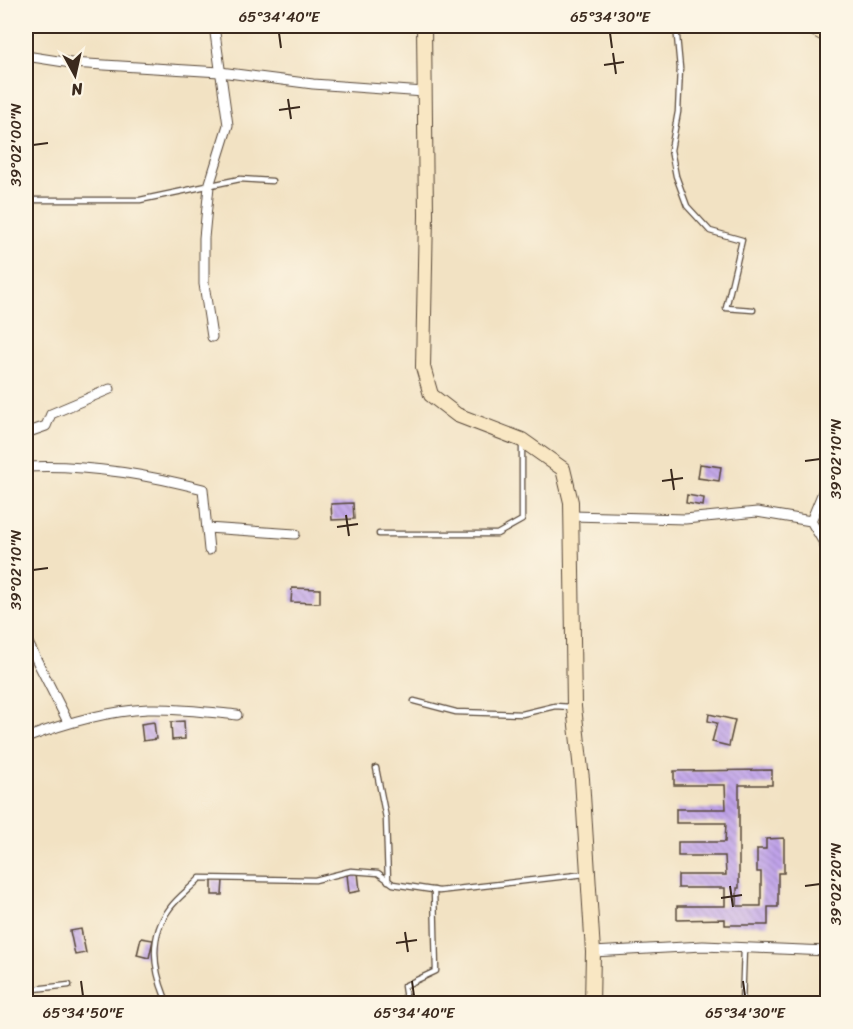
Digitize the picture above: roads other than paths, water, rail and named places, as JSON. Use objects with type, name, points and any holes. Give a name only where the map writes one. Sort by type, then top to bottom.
[{"type":"street","points":[[212,337],[204,284],[204,238],[209,186],[228,125],[214,26]]},
{"type":"street","points":[[424,26],[426,215],[423,368],[431,395],[457,415],[522,440],[562,469],[571,502],[574,707],[582,779],[593,952],[592,1004]]},
{"type":"street","points":[[809,26],[828,36]]},
{"type":"street","points":[[26,56],[71,63],[220,72],[313,84],[424,92]]},
{"type":"street","points":[[26,433],[46,426],[51,414],[110,389]]},
{"type":"street","points":[[26,467],[92,468],[157,477],[203,489],[209,550]]},
{"type":"street","points":[[811,520],[828,480]]},
{"type":"street","points":[[572,516],[685,519],[757,512],[811,520]]},
{"type":"street","points":[[811,520],[824,543],[828,557]]},
{"type":"street","points":[[207,528],[295,534]]},
{"type":"street","points":[[26,639],[68,722]]},
{"type":"street","points":[[26,738],[68,722],[147,709],[237,715]]},
{"type":"street","points":[[593,952],[703,946],[828,951]]},
{"type":"lane","points":[[676,26],[680,68],[679,101],[671,150],[676,176],[687,206],[710,231],[742,240],[726,309],[753,310]]},
{"type":"lane","points":[[26,200],[140,200],[240,179],[272,181]]},
{"type":"lane","points":[[379,534],[496,534],[522,520],[522,440]]},
{"type":"lane","points":[[414,701],[456,712],[522,714],[555,706],[574,707]]},
{"type":"lane","points":[[376,768],[386,818],[388,880]]},
{"type":"lane","points":[[165,997],[156,973],[155,938],[170,908],[200,878],[315,880],[351,871],[378,873],[393,884],[434,890],[588,874]]},
{"type":"lane","points":[[405,999],[404,986],[436,971],[434,890]]},
{"type":"lane","points":[[742,1004],[744,948]]},
{"type":"lane","points":[[26,990],[69,985]]}]
